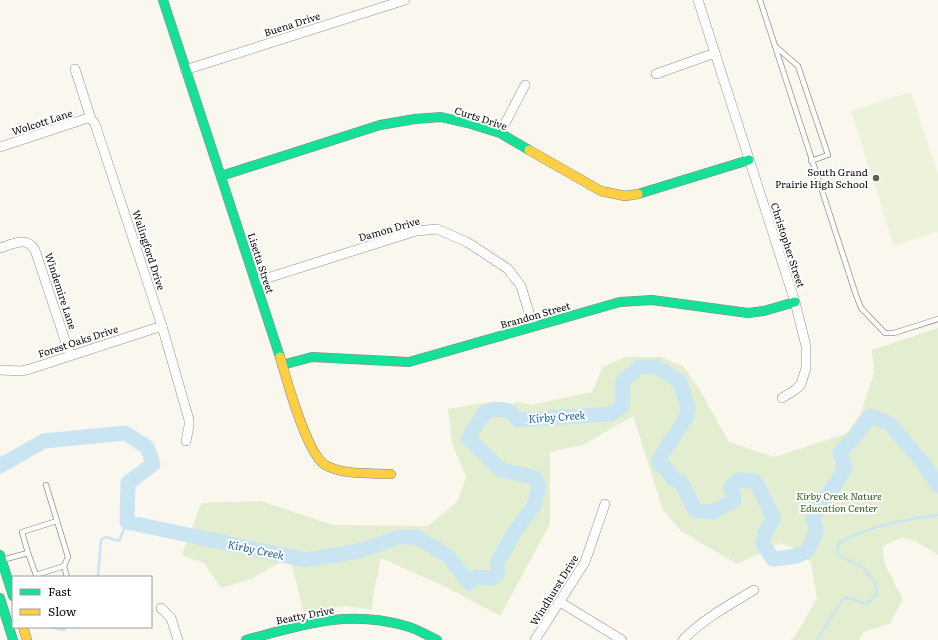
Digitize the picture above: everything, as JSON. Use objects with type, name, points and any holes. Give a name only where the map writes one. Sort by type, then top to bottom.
[{"type":"street","name":"Lisetta Street","points":[[163,0],[307,440],[316,456],[325,465],[340,470],[391,474]]},
{"type":"street","name":"Buena Drive","points":[[185,70],[405,0]]},
{"type":"street","name":"Christopher Street","points":[[698,0],[794,302],[806,346],[806,368],[801,384],[795,390],[782,398]]},
{"type":"street","points":[[656,74],[715,53]]},
{"type":"street","name":"Walingford Drive","points":[[75,69],[91,119],[95,124],[162,326],[189,420],[186,441]]},
{"type":"street","points":[[500,133],[525,85]]},
{"type":"street","name":"Curts Drive","points":[[221,176],[380,125],[415,119],[441,117],[500,133],[601,191],[625,196],[642,193],[749,160]]},
{"type":"street","name":"Wolcott Lane","points":[[0,148],[88,118],[91,119]]},
{"type":"street","name":"Damon Drive","points":[[255,282],[416,231],[437,229],[467,242],[508,270],[521,286],[533,326]]},
{"type":"street","name":"Windemire Lane","points":[[0,248],[24,242],[28,242],[32,245],[35,250],[70,355]]},
{"type":"street","name":"Brandon Street","points":[[282,365],[312,357],[409,362],[620,302],[652,300],[748,313],[764,311],[794,302]]},
{"type":"street","name":"Forest Oaks Drive","points":[[0,370],[21,371],[162,326]]},
{"type":"street","name":"Windhurst Drive","points":[[535,640],[585,562],[605,504]]},
{"type":"street","points":[[1,558],[12,593]]},
{"type":"street","points":[[682,640],[691,631],[719,610],[754,590]]},
{"type":"street","points":[[0,598],[13,640]]},
{"type":"street","points":[[560,602],[622,640]]},
{"type":"street","points":[[161,608],[171,618],[178,640]]},
{"type":"street","name":"Beatty Drive","points":[[246,640],[327,620],[364,618],[407,626],[437,640]]},
{"type":"street","points":[[23,628],[27,640]]},
{"type":"lane","points":[[760,0],[861,308],[885,333],[894,333],[938,319]]},
{"type":"lane","points":[[775,46],[798,66],[828,155],[812,161]]},
{"type":"lane","points":[[46,485],[68,557],[64,566],[67,576]]},
{"type":"lane","points":[[57,521],[22,532],[36,575],[64,566]]},
{"type":"lane","points":[[1,558],[28,553]]},
{"type":"green space","points":[[911,92],[938,175],[938,232],[894,246],[851,111]]},
{"type":"green space","name":"Kirby Creek Nature Education Center","points":[[938,328],[938,555],[915,541],[902,537],[883,546],[884,562],[903,600],[889,624],[864,632],[859,640],[790,640],[794,638],[817,598],[811,563],[801,551],[781,543],[737,564],[681,531],[663,510],[633,416],[583,445],[550,452],[550,524],[500,616],[446,587],[381,558],[373,595],[372,610],[346,606],[304,613],[292,566],[283,561],[251,579],[221,588],[204,563],[182,555],[201,503],[261,501],[333,525],[428,526],[458,501],[466,476],[452,444],[448,409],[495,401],[506,406],[517,402],[531,405],[592,392],[603,367],[625,357],[661,357],[683,366],[700,390],[729,442],[774,457],[846,434],[860,415],[873,377],[872,350]]},
{"type":"waterway","name":"Kirby Creek","points":[[0,466],[44,441],[125,433],[147,447],[153,464],[128,483],[127,522],[306,560],[359,551],[399,537],[417,537],[449,557],[469,583],[476,577],[492,578],[498,573],[497,564],[515,531],[534,506],[539,486],[534,477],[501,470],[468,438],[485,412],[503,410],[510,412],[518,420],[610,414],[622,406],[623,381],[640,367],[657,367],[680,382],[688,408],[686,418],[659,459],[660,465],[665,467],[673,479],[680,481],[696,511],[713,512],[734,500],[731,487],[738,480],[755,481],[774,518],[765,533],[763,544],[773,559],[797,556],[807,551],[816,533],[813,517],[845,469],[840,452],[872,416],[890,424],[923,463],[938,486]]},
{"type":"waterway","points":[[817,640],[841,602],[847,597],[866,604],[877,594],[875,582],[864,568],[837,554],[838,544],[848,538],[873,528],[900,521],[938,515]]},
{"type":"waterway","points":[[98,576],[101,540],[106,537],[119,541],[127,522]]},
{"type":"waterway","points":[[53,628],[64,630],[65,628]]},
{"type":"traffic: fast","points":[[163,0],[280,357]]},
{"type":"traffic: fast","points":[[221,176],[380,125],[415,119],[441,117],[471,124],[500,133],[529,150]]},
{"type":"traffic: fast","points":[[638,194],[749,160]]},
{"type":"traffic: fast","points":[[282,365],[312,357],[409,362],[620,302],[652,300],[748,313],[764,311],[795,302]]},
{"type":"traffic: fast","points":[[0,555],[12,593]]},
{"type":"traffic: fast","points":[[0,598],[13,640]]},
{"type":"traffic: fast","points":[[246,640],[306,624],[344,619],[384,621],[418,630],[437,640]]},
{"type":"traffic: slow","points":[[529,150],[601,191],[625,196],[638,194]]},
{"type":"traffic: slow","points":[[280,357],[305,434],[320,460],[327,466],[342,471],[391,474]]},
{"type":"traffic: slow","points":[[23,628],[27,640]]},
{"type":"place","name":"South Grand Prairie High School","points":[[876,178]]}]
